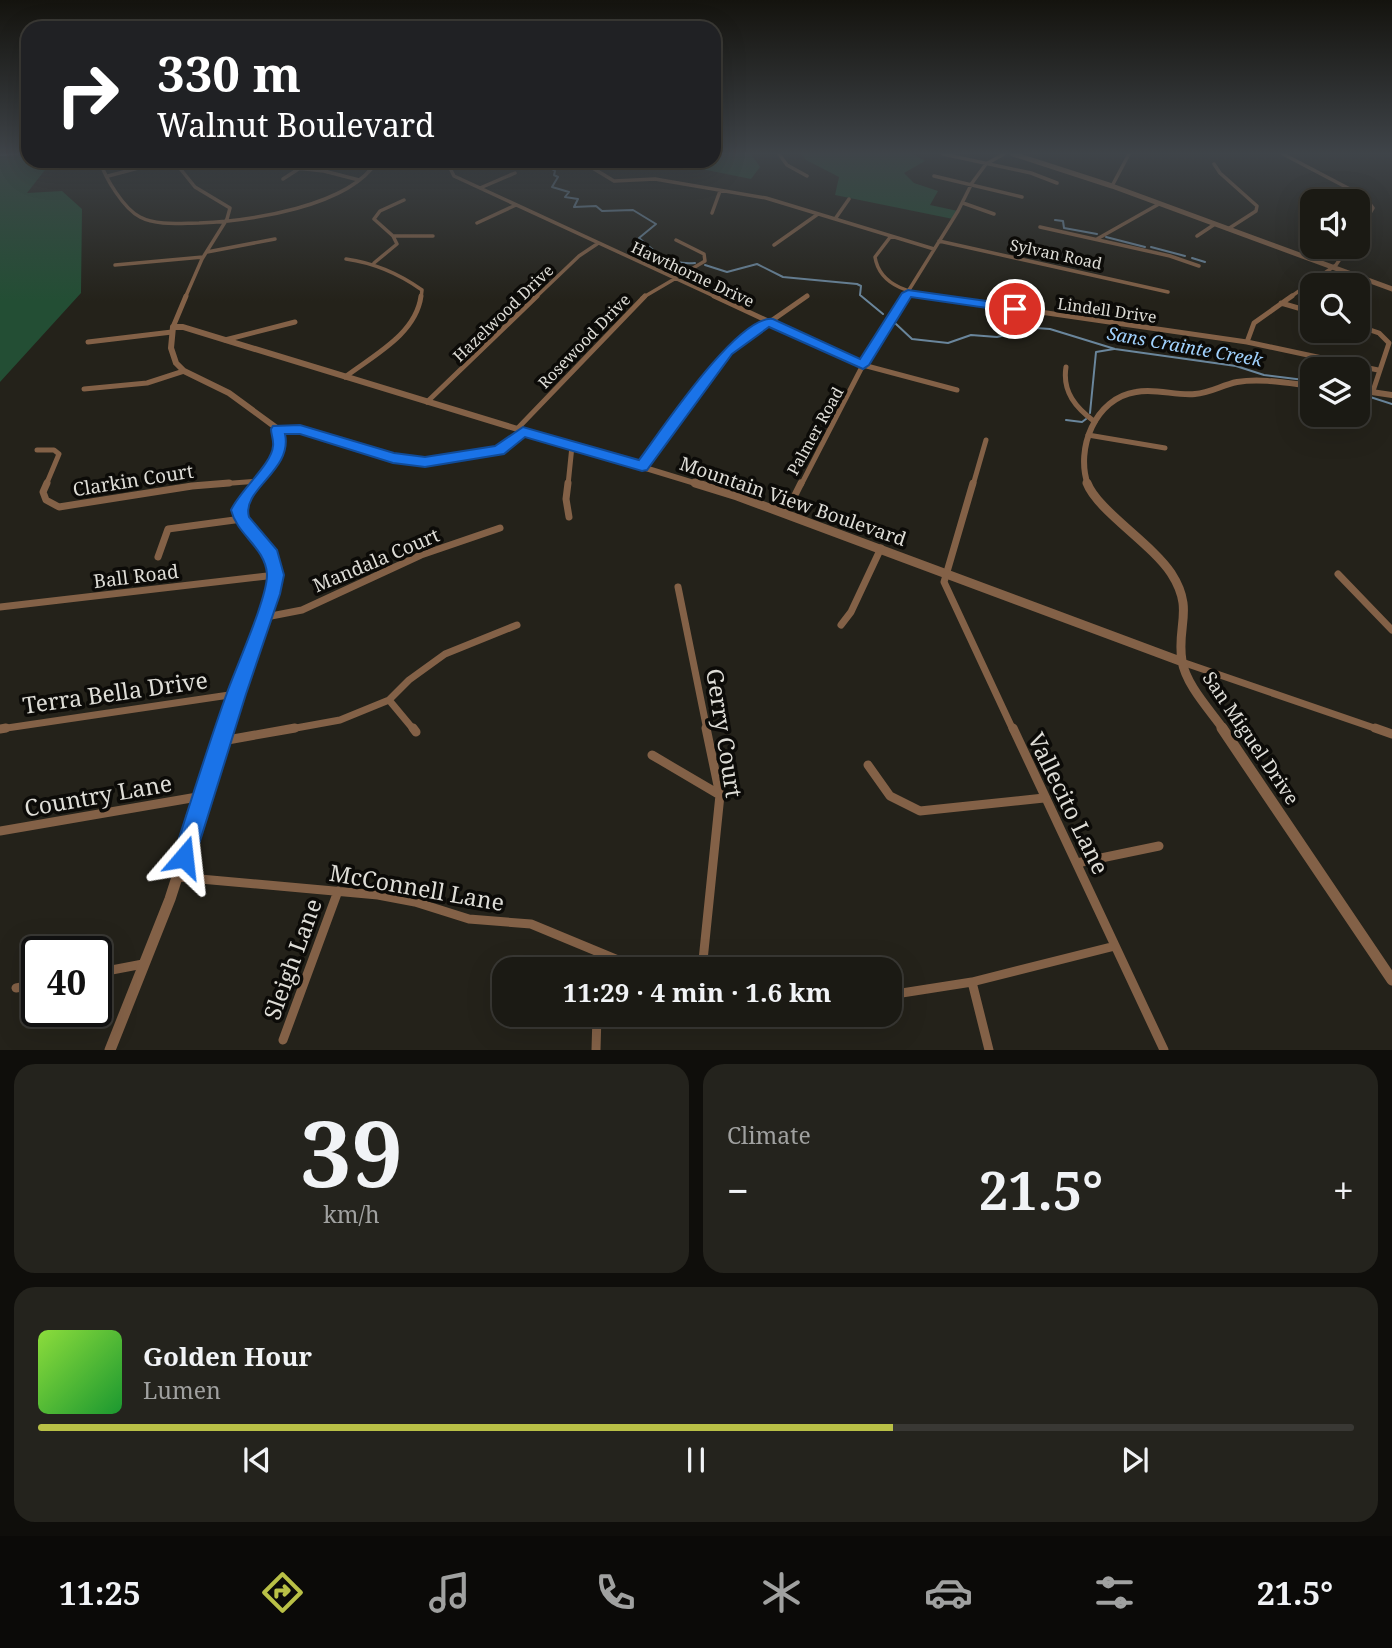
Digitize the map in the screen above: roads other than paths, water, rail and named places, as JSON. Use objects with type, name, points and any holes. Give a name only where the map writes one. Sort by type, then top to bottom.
[{"type":"street","points":[[127,203],[141,218],[160,223],[287,213],[309,203]]},
{"type":"street","points":[[110,1049],[178,877],[276,575],[271,555],[242,519],[240,505],[277,457],[281,445],[278,429],[229,393],[184,371],[170,348],[173,329],[205,255],[228,219],[230,208],[222,203]]},
{"type":"street","points":[[374,263],[397,244],[393,236],[374,219],[380,211],[397,203]]},
{"type":"street","name":"Hawthorne Drive","points":[[512,203],[863,365],[957,390]]},
{"type":"street","points":[[712,213],[716,203]]},
{"type":"street","points":[[782,203],[934,249]]},
{"type":"street","points":[[835,219],[846,203]]},
{"type":"street","points":[[963,203],[993,214]]},
{"type":"street","name":"Palmer Road","points":[[786,513],[863,365],[963,203]]},
{"type":"street","points":[[1228,229],[1256,211],[1257,206],[1254,203]]},
{"type":"street","points":[[1097,239],[1159,204],[1392,289]]},
{"type":"street","points":[[477,223],[516,205]]},
{"type":"street","points":[[774,245],[818,214]]},
{"type":"street","points":[[1196,236],[1215,224]]},
{"type":"street","points":[[1040,227],[1170,256],[1199,266]]},
{"type":"street","points":[[393,236],[433,236]]},
{"type":"street","points":[[891,236],[875,256],[876,262],[896,286],[908,293]]},
{"type":"street","points":[[115,265],[205,255],[275,239]]},
{"type":"street","name":"Rosewood Drive","points":[[278,429],[300,429],[393,458],[425,462],[499,450],[642,298],[699,265],[706,257],[676,240]]},
{"type":"street","name":"Sylvan Road","points":[[939,241],[1168,292]]},
{"type":"street","name":"Hazelwood Drive","points":[[427,402],[579,256],[597,244]]},
{"type":"street","points":[[345,377],[411,326],[419,312],[422,290],[400,274],[374,263],[346,259]]},
{"type":"street","points":[[1247,342],[1254,323],[1332,267],[1338,259]]},
{"type":"street","name":"Lindell Drive","points":[[908,293],[1247,342],[1378,370]]},
{"type":"street","points":[[642,466],[728,351],[807,296]]},
{"type":"street","points":[[1282,303],[1300,308]]},
{"type":"street","points":[[225,340],[295,322]]},
{"type":"street","name":"Mountain View Boulevard","points":[[173,329],[183,327],[642,466],[786,513],[1180,661],[1392,734]]},
{"type":"street","points":[[88,342],[173,329]]},
{"type":"street","points":[[1370,330],[1379,333],[1389,343],[1373,391]]},
{"type":"street","points":[[1066,367],[1064,378],[1069,396],[1079,410],[1095,422]]},
{"type":"street","points":[[84,389],[147,383],[184,371]]},
{"type":"street","name":"San Miguel Drive","points":[[1300,385],[1253,381],[1227,384],[1195,395],[1136,392],[1113,403],[1095,422],[1088,435],[1085,475],[1090,490],[1157,554],[1169,569],[1182,594],[1187,617],[1180,661],[1186,674],[1392,980]]},
{"type":"street","points":[[1370,391],[1392,395]]},
{"type":"street","points":[[1088,435],[1165,447]]},
{"type":"street","points":[[947,573],[986,440]]},
{"type":"street","points":[[569,517],[566,499],[572,446]]},
{"type":"street","name":"Clarkin Court","points":[[37,450],[54,450],[59,454],[43,492],[46,500],[59,507],[192,486],[258,481]]},
{"type":"street","points":[[158,557],[168,529],[242,519]]},
{"type":"street","name":"Mandala Court","points":[[264,618],[302,610],[417,557],[500,528]]},
{"type":"street","points":[[841,625],[851,612],[881,548]]},
{"type":"street","name":"Vallecito Lane","points":[[947,573],[944,582],[1164,1049]]},
{"type":"street","points":[[1338,574],[1392,630]]},
{"type":"street","name":"Ball Road","points":[[0,607],[276,575]]},
{"type":"street","name":"Gerry Court","points":[[678,587],[720,795],[703,957]]},
{"type":"street","points":[[222,741],[340,720],[388,700],[445,654],[517,625]]},
{"type":"street","name":"Terra Bella Drive","points":[[0,729],[236,694]]},
{"type":"street","points":[[388,700],[416,732]]},
{"type":"street","points":[[652,755],[720,795]]},
{"type":"street","points":[[868,765],[890,796],[920,811],[1044,798]]},
{"type":"street","name":"Country Lane","points":[[0,831],[203,796]]},
{"type":"street","points":[[1077,863],[1158,846]]},
{"type":"street","name":"McConnell Lane","points":[[178,877],[338,891],[415,902],[469,919],[531,924],[606,957]]},
{"type":"street","name":"Sleigh Lane","points":[[283,1040],[338,891]]},
{"type":"street","points":[[902,993],[972,982],[1115,946]]},
{"type":"street","points":[[112,970],[143,964]]},
{"type":"street","points":[[972,982],[989,1049]]},
{"type":"street","points":[[16,988],[21,987]]},
{"type":"street","points":[[596,1049],[597,1027]]},
{"type":"waterway","name":"Sans Crainte Creek","points":[[576,203],[574,207],[596,206],[602,211],[633,210],[656,224],[639,238],[646,244],[671,260],[695,263]]},
{"type":"waterway","name":"Sans Crainte Creek","points":[[1055,220],[1063,221],[1064,228],[1097,234]]},
{"type":"waterway","name":"Sans Crainte Creek","points":[[1106,237],[1145,247]]},
{"type":"waterway","name":"Sans Crainte Creek","points":[[1151,247],[1185,256]]},
{"type":"waterway","name":"Sans Crainte Creek","points":[[1192,258],[1205,262]]},
{"type":"waterway","name":"Sans Crainte Creek","points":[[705,265],[727,272],[757,264],[783,277],[857,284],[861,286],[860,295],[883,314]]},
{"type":"waterway","name":"Sans Crainte Creek","points":[[896,324],[912,339],[948,343],[971,335],[997,337],[1036,328],[1050,329],[1115,349],[1236,366],[1264,375],[1300,380]]},
{"type":"waterway","points":[[1090,413],[1096,352],[1114,349]]},
{"type":"waterway","name":"Sans Crainte Creek","points":[[1370,397],[1392,404]]},
{"type":"waterway","points":[[1066,420],[1082,422],[1086,419]]}]
